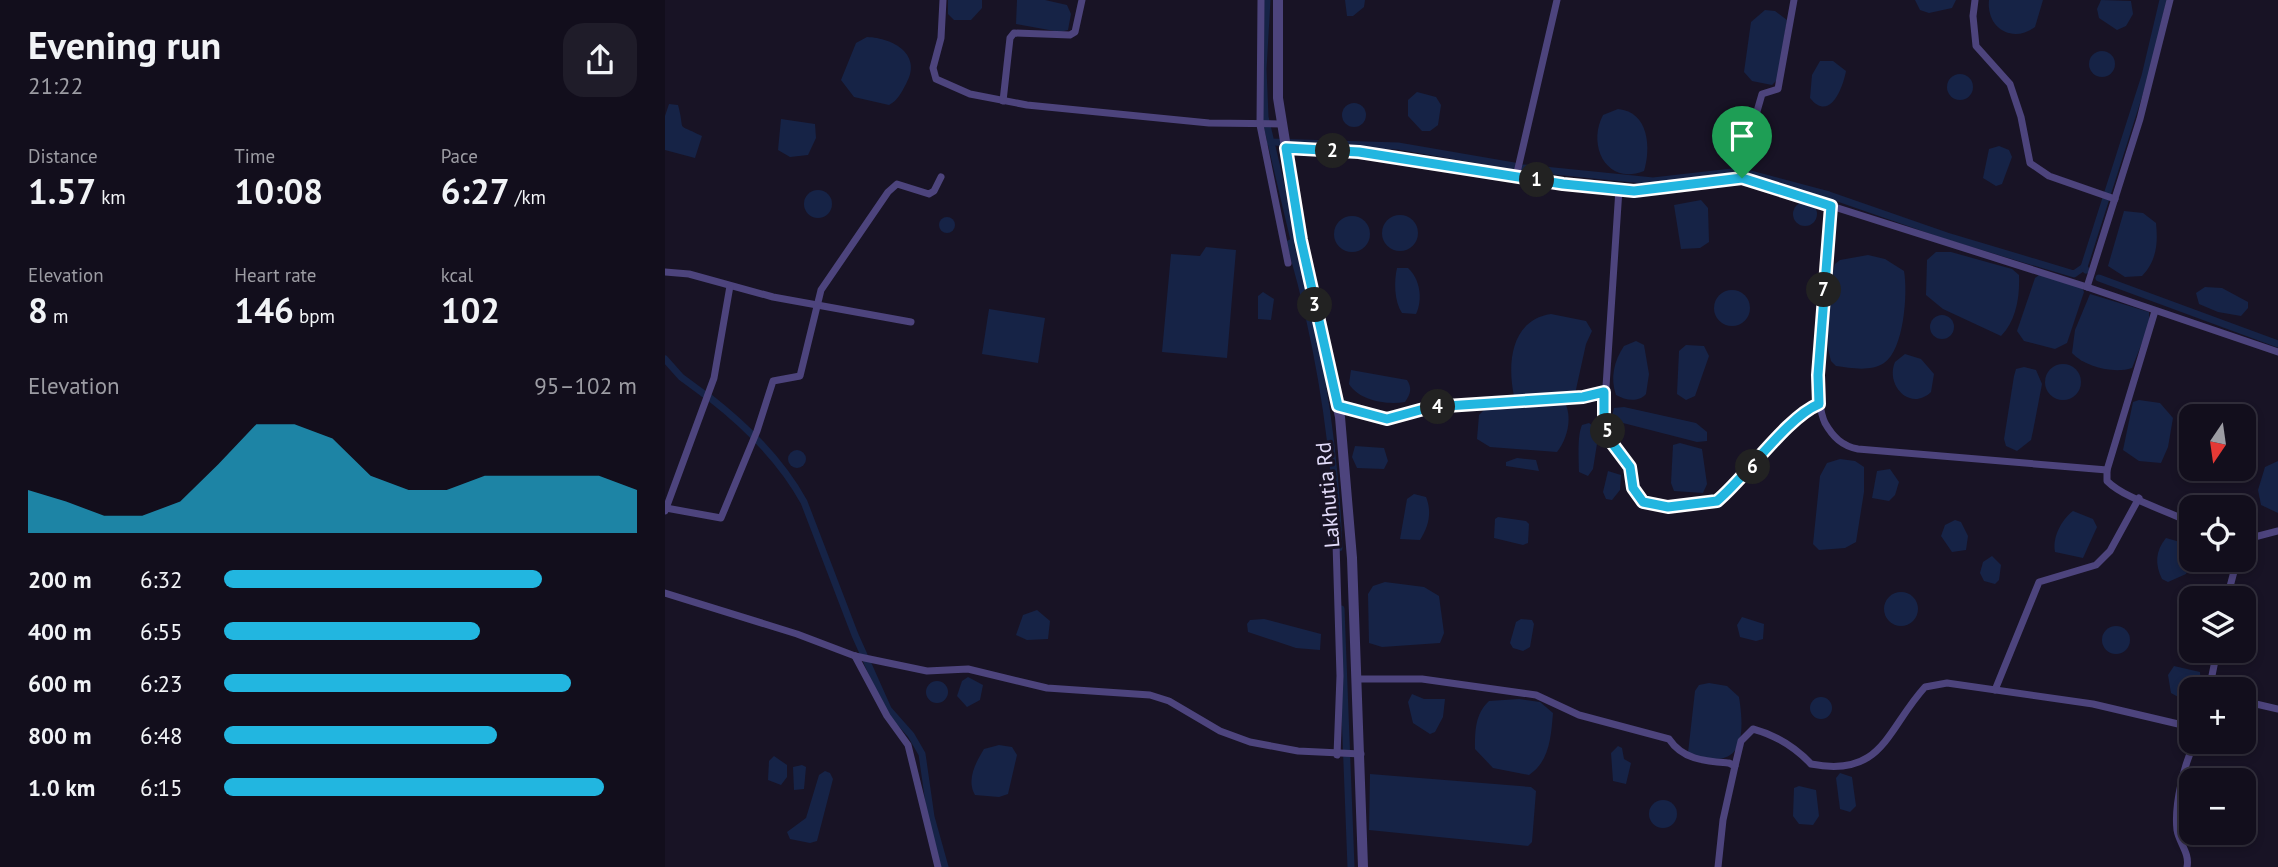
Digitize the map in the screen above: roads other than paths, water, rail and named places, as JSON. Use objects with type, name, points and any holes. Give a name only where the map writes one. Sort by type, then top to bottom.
[{"type":"street","points":[[943,0],[941,38],[933,68],[936,79],[970,94],[1003,101],[1126,116],[1260,125],[1282,124]]},
{"type":"street","points":[[1003,101],[1010,37],[1014,33],[1070,35],[1075,32],[1082,0]]},
{"type":"street","points":[[1261,0],[1260,125],[1288,263]]},
{"type":"street","name":"Lakhutia Rd","points":[[1278,0],[1278,98],[1301,240],[1338,406],[1352,558],[1363,867]]},
{"type":"street","points":[[1516,177],[1557,0]]},
{"type":"street","points":[[1742,178],[1762,94],[1778,89],[1794,0]]},
{"type":"street","points":[[1975,0],[1976,46],[2010,84],[2021,117],[2030,163],[2066,183],[2115,199]]},
{"type":"street","points":[[2087,287],[2140,120],[2170,0]]},
{"type":"street","points":[[1286,148],[1359,152],[1516,177],[1634,191],[1742,178],[2087,287],[2278,352]]},
{"type":"street","points":[[730,286],[714,378],[666,509],[721,518],[757,431],[773,381],[800,376],[821,290],[888,192],[897,184],[929,194],[935,191],[941,177]]},
{"type":"street","points":[[1619,189],[1614,231],[1610,346],[1604,392],[1604,417],[1612,443],[1630,467],[1633,488],[1643,502],[1668,507],[1717,501],[1788,428],[1810,408],[1819,404]]},
{"type":"street","points":[[1831,206],[1818,375],[1819,404],[1825,422],[1837,440],[1847,447],[2107,470]]},
{"type":"street","points":[[665,272],[689,274],[818,306],[911,322]]},
{"type":"street","points":[[2155,311],[2107,470],[2107,481],[2116,490],[2179,517]]},
{"type":"street","points":[[1338,406],[1387,419],[1431,407],[1583,397],[1604,392]]},
{"type":"street","points":[[1995,690],[2039,582],[2096,565],[2110,551],[2139,498]]},
{"type":"street","points":[[2256,537],[2278,531]]},
{"type":"street","points":[[1335,543],[1340,676],[1337,755]]},
{"type":"street","points":[[665,593],[797,634],[855,656],[927,671],[968,669],[1047,688],[1150,695],[1169,701],[1220,731],[1250,742],[1337,755],[1361,754]]},
{"type":"street","points":[[855,656],[887,716],[908,745],[938,867]]},
{"type":"street","points":[[1358,679],[1422,679],[1536,695],[1579,715],[1669,739],[1677,751],[1688,757],[1735,766]]},
{"type":"street","points":[[1719,867],[1723,820],[1741,741],[1753,729],[1800,752],[1811,764],[1857,765],[1880,750],[1926,687],[1947,683],[2092,704],[2179,724]]},
{"type":"street","points":[[2256,704],[2278,709]]},
{"type":"street","points":[[2187,867],[2188,859],[2177,830],[2184,765],[2189,754]]},
{"type":"water","points":[[948,0],[982,0],[982,8],[971,20],[954,20],[948,14]]},
{"type":"water","points":[[1017,0],[1045,0],[1067,5],[1071,14],[1068,30],[1060,32],[1016,24]]},
{"type":"water","points":[[1345,0],[1365,0],[1364,7],[1353,16],[1347,16]]},
{"type":"water","points":[[1915,0],[1956,0],[1952,8],[1929,13],[1920,10]]},
{"type":"water","points":[[1989,0],[2043,0],[2035,27],[2018,34],[2002,30],[1996,25],[1989,10]]},
{"type":"water","points":[[2101,0],[2131,1],[2133,14],[2126,26],[2117,30],[2099,18],[2097,9]]},
{"type":"water","points":[[1765,10],[1775,11],[1787,20],[1777,80],[1772,85],[1752,81],[1744,72],[1751,22]]},
{"type":"water","points":[[867,37],[896,45],[903,50],[911,65],[906,84],[897,99],[889,105],[854,97],[841,80],[856,43]]},
{"type":"water","points":[[2102,51],[2111,55],[2115,64],[2111,73],[2102,77],[2093,73],[2089,64],[2093,55]]},
{"type":"water","points":[[1820,61],[1833,61],[1846,71],[1839,93],[1824,107],[1817,105],[1810,98],[1812,75]]},
{"type":"water","points":[[1960,74],[1969,78],[1973,87],[1969,96],[1960,100],[1951,96],[1947,87],[1951,78]]},
{"type":"water","points":[[1417,92],[1436,97],[1441,105],[1438,125],[1430,131],[1422,131],[1408,116],[1408,100]]},
{"type":"water","points":[[1354,103],[1365,110],[1366,115],[1359,126],[1354,127],[1343,120],[1342,115],[1349,104]]},
{"type":"water","points":[[669,104],[678,105],[684,128],[702,136],[695,158],[665,150],[665,116]]},
{"type":"water","points":[[1618,109],[1636,117],[1642,124],[1647,142],[1644,171],[1619,173],[1603,160],[1597,139],[1599,127],[1603,115]]},
{"type":"water","points":[[781,119],[815,124],[816,138],[808,155],[790,157],[778,150]]},
{"type":"water","points":[[1999,146],[2009,150],[2012,157],[2002,184],[1996,186],[1983,178],[1989,149]]},
{"type":"water","points":[[818,190],[828,194],[832,204],[828,214],[818,218],[808,214],[804,204],[808,194]]},
{"type":"water","points":[[1701,200],[1708,208],[1709,242],[1700,248],[1681,249],[1674,205]]},
{"type":"water","points":[[1805,202],[1816,209],[1817,214],[1810,225],[1805,226],[1794,219],[1793,214],[1800,203]]},
{"type":"water","points":[[2124,211],[2143,213],[2156,223],[2155,251],[2151,264],[2142,276],[2125,277],[2108,266]]},
{"type":"water","points":[[1400,215],[1413,220],[1418,233],[1413,246],[1400,251],[1387,246],[1382,233],[1387,220]]},
{"type":"water","points":[[1352,216],[1365,221],[1370,234],[1365,247],[1352,252],[1339,247],[1334,234],[1339,221]]},
{"type":"water","points":[[947,217],[953,219],[953,231],[947,233],[941,231],[939,225],[941,219]]},
{"type":"water","points":[[1206,247],[1236,250],[1227,358],[1162,352],[1171,254],[1200,256]]},
{"type":"water","points":[[1936,252],[1951,252],[2012,269],[2019,275],[2016,308],[2001,336],[1943,309],[1926,295],[1927,260]]},
{"type":"water","points":[[1868,255],[1885,259],[1904,271],[1905,306],[1900,334],[1891,356],[1879,366],[1860,369],[1836,366],[1831,361],[1828,349],[1829,285],[1835,264],[1840,260]]},
{"type":"water","points":[[1397,268],[1408,268],[1418,283],[1420,296],[1416,314],[1402,313],[1399,308],[1395,291]]},
{"type":"water","points":[[2039,275],[2082,287],[2084,292],[2067,343],[2055,349],[2024,341],[2017,331],[2035,278]]},
{"type":"water","points":[[2205,287],[2222,288],[2248,302],[2248,308],[2241,316],[2218,312],[2199,304],[2196,293]]},
{"type":"water","points":[[1732,290],[1745,295],[1750,308],[1745,321],[1732,326],[1719,321],[1714,308],[1719,295]]},
{"type":"water","points":[[1263,292],[1274,299],[1271,320],[1258,319],[1258,296]]},
{"type":"water","points":[[2090,294],[2149,312],[2149,325],[2132,368],[2100,368],[2084,362],[2072,353],[2075,330]]},
{"type":"water","points":[[989,309],[1045,318],[1038,363],[982,354]]},
{"type":"water","points":[[1551,314],[1586,321],[1592,331],[1586,344],[1575,394],[1559,397],[1514,396],[1511,370],[1515,345],[1527,325]]},
{"type":"water","points":[[1942,315],[1953,322],[1954,327],[1947,338],[1942,339],[1931,332],[1930,327],[1937,316]]},
{"type":"water","points":[[1636,341],[1644,345],[1649,374],[1646,394],[1631,400],[1616,395],[1613,376],[1615,364],[1624,346]]},
{"type":"water","points":[[1686,345],[1704,346],[1709,356],[1695,396],[1686,400],[1677,394],[1679,351]]},
{"type":"water","points":[[1905,354],[1921,359],[1934,374],[1931,392],[1923,397],[1908,397],[1896,387],[1893,379],[1895,362]]},
{"type":"water","points":[[2063,364],[2076,369],[2081,382],[2076,395],[2063,400],[2050,395],[2045,382],[2050,369]]},
{"type":"water","points":[[2024,367],[2036,370],[2042,384],[2031,440],[2017,451],[2006,446],[2004,439],[2014,376],[2016,369]]},
{"type":"water","points":[[1351,370],[1407,380],[1409,396],[1405,402],[1398,403],[1367,398],[1349,384]]},
{"type":"water","points":[[2139,400],[2160,403],[2173,418],[2168,447],[2161,463],[2139,461],[2123,450],[2133,402]]},
{"type":"water","points":[[1550,403],[1566,405],[1569,417],[1568,429],[1557,452],[1490,447],[1477,439],[1479,415],[1485,409]]},
{"type":"water","points":[[1624,407],[1696,423],[1707,432],[1707,441],[1697,442],[1623,423],[1612,417],[1614,408]]},
{"type":"water","points":[[1589,423],[1599,431],[1593,469],[1588,476],[1579,472],[1579,435],[1582,425]]},
{"type":"water","points":[[1680,443],[1702,449],[1707,484],[1703,493],[1674,491],[1671,483],[1673,445]]},
{"type":"water","points":[[1355,446],[1384,448],[1388,461],[1384,469],[1357,468],[1352,457]]},
{"type":"water","points":[[797,450],[803,453],[806,459],[803,465],[797,468],[791,465],[788,459],[791,453]]},
{"type":"water","points":[[1517,458],[1536,460],[1539,471],[1506,466],[1506,462]]},
{"type":"water","points":[[1840,459],[1855,461],[1864,467],[1864,492],[1856,542],[1845,548],[1819,550],[1813,544],[1820,476],[1827,463]]},
{"type":"water","points":[[2278,461],[2278,513],[2261,505],[2258,490],[2265,467]]},
{"type":"water","points":[[1890,469],[1899,482],[1895,495],[1889,501],[1872,498],[1877,471]]},
{"type":"water","points":[[1608,471],[1621,475],[1620,490],[1612,500],[1606,499],[1603,492]]},
{"type":"water","points":[[1414,494],[1426,497],[1429,514],[1426,529],[1420,540],[1400,539],[1407,499]]},
{"type":"water","points":[[2073,511],[2093,519],[2097,527],[2083,558],[2055,552],[2058,530]]},
{"type":"water","points":[[1498,517],[1526,521],[1529,524],[1528,543],[1523,545],[1494,538],[1495,519]]},
{"type":"water","points":[[1955,520],[1961,522],[1968,536],[1966,550],[1952,552],[1941,536],[1945,525]]},
{"type":"water","points":[[2166,538],[2179,542],[2179,572],[2187,572],[2186,574],[2168,582],[2162,579],[2157,563],[2160,548]]},
{"type":"water","points":[[1992,556],[2001,565],[1999,580],[1995,584],[1984,581],[1980,573],[1983,562]]},
{"type":"water","points":[[1385,582],[1424,587],[1439,596],[1444,633],[1440,643],[1382,647],[1369,643],[1368,594],[1373,586]]},
{"type":"water","points":[[1901,592],[1913,597],[1918,609],[1913,621],[1901,626],[1889,621],[1884,609],[1889,597]]},
{"type":"water","points":[[1037,610],[1050,621],[1048,639],[1027,640],[1016,635],[1023,615]]},
{"type":"water","points":[[1742,617],[1764,624],[1763,639],[1756,641],[1740,637],[1737,625]]},
{"type":"water","points":[[1264,619],[1321,634],[1320,650],[1296,648],[1248,632],[1247,624],[1250,620]]},
{"type":"water","points":[[1521,619],[1532,620],[1534,624],[1530,647],[1523,651],[1513,648],[1510,643],[1516,622]]},
{"type":"water","points":[[2116,626],[2126,630],[2130,640],[2126,650],[2116,654],[2106,650],[2102,640],[2106,630]]},
{"type":"water","points":[[2174,666],[2200,672],[2200,677],[2179,677],[2179,697],[2171,693],[2168,675]]},
{"type":"water","points":[[968,677],[983,685],[980,700],[967,707],[957,696],[962,681]]},
{"type":"water","points":[[937,681],[945,684],[948,692],[945,700],[937,703],[929,700],[926,692],[929,684]]},
{"type":"water","points":[[1709,683],[1727,686],[1739,697],[1740,739],[1729,756],[1719,759],[1688,753],[1695,691],[1699,685]]},
{"type":"water","points":[[1412,694],[1424,699],[1445,699],[1443,717],[1435,732],[1430,734],[1413,723],[1408,702]]},
{"type":"water","points":[[1821,697],[1829,700],[1832,708],[1829,716],[1821,719],[1813,716],[1810,708],[1813,700]]},
{"type":"water","points":[[1519,699],[1540,702],[1553,713],[1545,755],[1529,775],[1493,768],[1475,749],[1477,723],[1484,706],[1489,701]]},
{"type":"water","points":[[999,745],[1012,747],[1017,755],[1008,794],[999,797],[975,795],[971,783],[978,760],[984,749]]},
{"type":"water","points":[[1618,746],[1622,748],[1624,759],[1631,763],[1626,784],[1613,781],[1611,753]]},
{"type":"water","points":[[774,756],[787,765],[787,777],[781,785],[768,780],[769,761]]},
{"type":"water","points":[[793,767],[806,767],[804,789],[794,790]]},
{"type":"water","points":[[825,771],[830,773],[833,779],[817,841],[810,843],[790,839],[787,832],[806,818],[819,775]]},
{"type":"water","points":[[1840,773],[1852,777],[1856,806],[1850,812],[1840,809],[1836,778]]},
{"type":"water","points":[[1370,774],[1531,787],[1536,791],[1532,842],[1528,846],[1369,830]]},
{"type":"water","points":[[1799,786],[1816,790],[1819,816],[1813,825],[1799,824],[1793,816],[1794,788]]},
{"type":"water","points":[[1663,800],[1673,804],[1677,814],[1673,824],[1663,828],[1653,824],[1649,814],[1653,804]]},
{"type":"waterway","points":[[1267,0],[1263,69],[1265,117],[1294,240]]},
{"type":"waterway","points":[[2086,270],[2084,267],[2145,76],[2163,0]]},
{"type":"waterway","points":[[1270,142],[1398,146],[1514,166]]},
{"type":"waterway","points":[[1524,168],[1653,181],[1741,171]]},
{"type":"waterway","points":[[1750,174],[1829,195],[1947,236],[2074,274],[2084,267]]},
{"type":"waterway","points":[[1290,243],[1324,394],[1334,471],[1339,548]]},
{"type":"waterway","points":[[2099,278],[2278,344]]},
{"type":"waterway","points":[[665,359],[681,377],[704,394]]},
{"type":"waterway","points":[[709,397],[762,445],[804,502],[855,635],[888,709],[911,735],[922,754],[931,817],[945,867]]},
{"type":"waterway","points":[[1341,609],[1351,867]]}]
